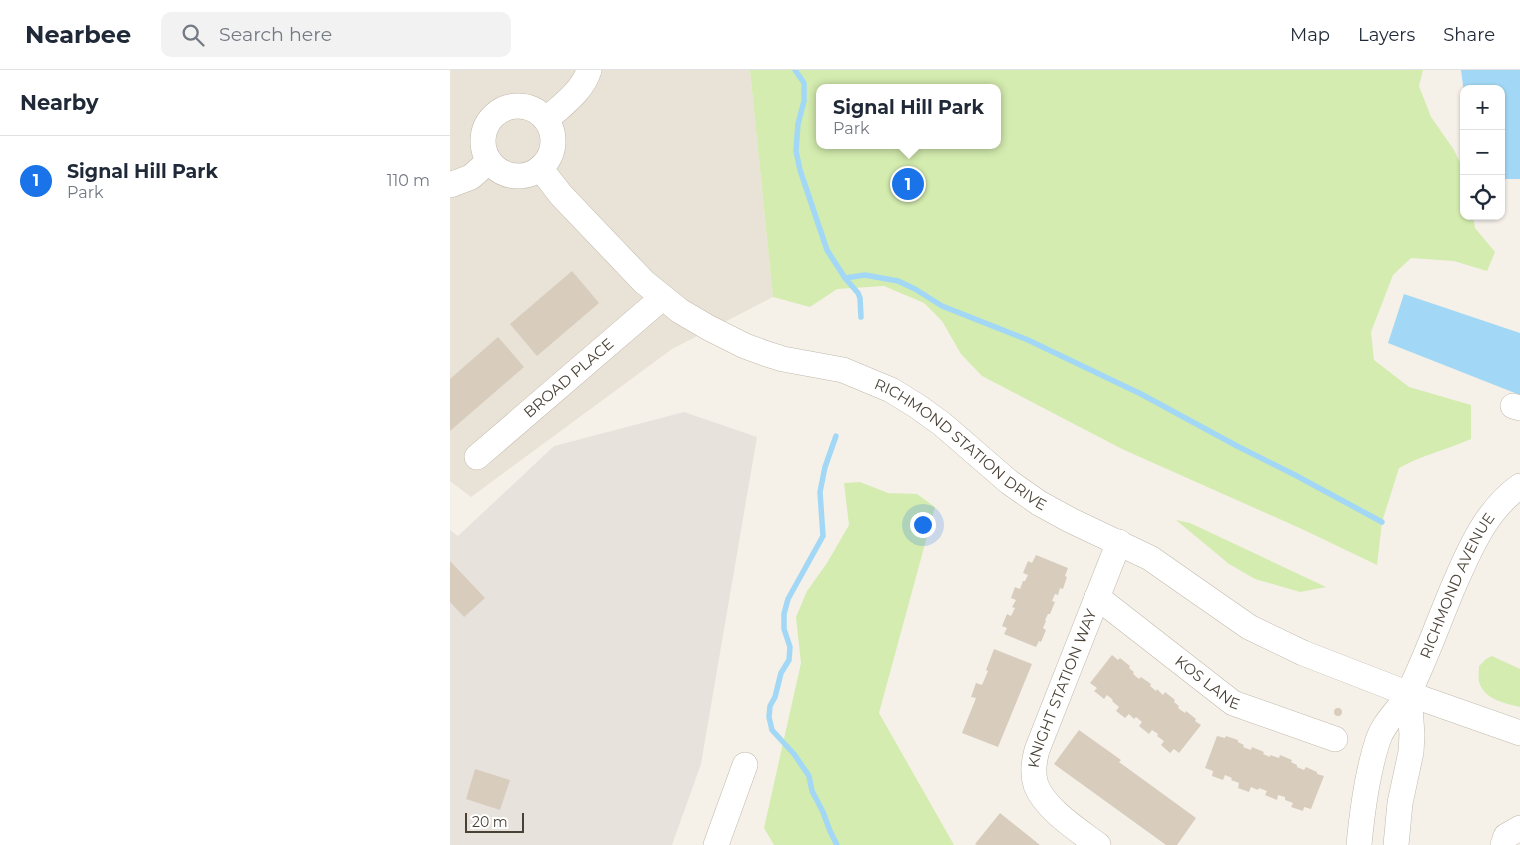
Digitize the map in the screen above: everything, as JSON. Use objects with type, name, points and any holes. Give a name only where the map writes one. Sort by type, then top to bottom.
[{"type":"street","points":[[546,120],[578,89],[589,70]]},
{"type":"street","points":[[514,106],[526,107],[537,112],[546,120],[551,130],[552,145],[547,160],[540,168],[530,174],[518,176],[496,169],[489,161],[484,150],[483,138],[486,126],[493,116],[502,110],[514,106]]},
{"type":"street","points":[[450,185],[471,177],[489,161]]},
{"type":"street","name":"RICHMOND STATION DRIVE","points":[[540,168],[561,195],[644,282],[680,311],[709,328],[745,346],[783,359],[843,370],[891,390],[942,424],[1009,482],[1039,504],[1150,558],[1249,627],[1303,653],[1408,694],[1520,732]]},
{"type":"street","name":"BROAD PLACE","points":[[477,457],[662,298]]},
{"type":"street","name":"RICHMOND AVENUE","points":[[1359,845],[1367,787],[1378,740],[1383,729],[1408,694],[1474,541],[1490,515],[1509,494],[1520,486]]},
{"type":"street","name":"KNIGHT STATION WAY","points":[[1098,845],[1061,817],[1050,805],[1036,784],[1033,767],[1037,750],[1119,542]]},
{"type":"street","name":"KOS LANE","points":[[1097,597],[1233,703],[1335,739]]},
{"type":"street","name":"RICHMOND AVENUE","points":[[1396,845],[1400,803],[1411,752],[1412,735],[1408,694]]},
{"type":"street","points":[[716,845],[745,766]]},
{"type":"street","points":[[1503,845],[1506,836],[1520,828]]},
{"type":"shaded area","points":[[450,70],[750,70],[773,297],[672,349],[471,497],[450,481]]},
{"type":"shaded area","points":[[684,412],[757,437],[701,764],[672,845],[450,845],[450,530],[458,536],[554,446]]},
{"type":"green space","points":[[750,70],[1423,70],[1419,86],[1431,117],[1454,150],[1460,163],[1460,220],[1474,220],[1475,228],[1495,252],[1487,271],[1454,261],[1411,258],[1393,275],[1371,332],[1374,360],[1409,387],[1471,405],[1471,439],[1399,468],[1382,522],[1377,565],[1304,530],[1122,449],[982,376],[961,354],[942,321],[924,303],[884,286],[837,289],[810,307],[773,297]]},
{"type":"green space","points":[[860,482],[888,493],[917,494],[935,507],[879,713],[954,845],[774,845],[764,828],[801,663],[796,617],[807,591],[827,563],[849,525],[844,483]]},
{"type":"green space","points":[[1176,520],[1190,523],[1326,587],[1300,592],[1255,579],[1229,564]]},
{"type":"green space","points":[[1492,656],[1520,669],[1520,707],[1490,697],[1482,688],[1479,682],[1479,666]]},
{"type":"water","points":[[1461,70],[1520,70],[1520,179],[1505,179],[1505,85],[1463,85]]},
{"type":"water","points":[[1404,294],[1520,333],[1520,395],[1388,343]]},
{"type":"building","points":[[572,271],[599,303],[537,356],[510,324]]},
{"type":"building","points":[[498,337],[524,367],[450,431],[450,379]]},
{"type":"building","points":[[1036,555],[1068,568],[1063,589],[1060,588],[1058,595],[1055,594],[1052,601],[1055,602],[1045,620],[1043,628],[1046,630],[1041,642],[1039,641],[1036,647],[1004,634],[1007,628],[1002,626],[1007,614],[1011,616],[1015,608],[1012,607],[1016,600],[1011,598],[1015,587],[1020,589],[1028,575],[1023,573],[1028,561],[1032,563]]},
{"type":"building","points":[[450,561],[485,598],[464,617],[450,602]]},
{"type":"building","points":[[994,649],[1032,664],[998,747],[962,733],[976,698],[971,697],[976,683],[982,685]]},
{"type":"building","points":[[1112,655],[1118,660],[1120,658],[1130,666],[1129,668],[1134,672],[1133,674],[1151,684],[1150,686],[1156,691],[1157,689],[1163,695],[1165,692],[1175,700],[1174,702],[1179,706],[1178,708],[1185,713],[1186,711],[1201,725],[1179,753],[1174,749],[1170,753],[1161,745],[1164,741],[1157,736],[1158,734],[1152,730],[1149,734],[1139,726],[1142,722],[1136,717],[1134,719],[1129,714],[1125,718],[1116,711],[1119,707],[1113,700],[1107,695],[1104,699],[1094,691],[1097,688],[1090,683]]},
{"type":"building","points":[[1338,708],[1342,712],[1338,716],[1334,712]]},
{"type":"building","points":[[1079,730],[1121,760],[1119,762],[1196,818],[1177,845],[1166,845],[1054,764]]},
{"type":"building","points":[[1217,736],[1225,738],[1226,736],[1238,740],[1238,742],[1244,745],[1243,747],[1251,750],[1252,747],[1270,757],[1270,755],[1279,758],[1280,755],[1292,760],[1291,762],[1297,765],[1297,767],[1304,770],[1306,767],[1324,776],[1311,809],[1304,807],[1303,811],[1291,807],[1293,803],[1285,800],[1285,797],[1278,795],[1277,800],[1265,795],[1267,791],[1259,788],[1258,790],[1251,787],[1249,792],[1238,788],[1239,783],[1225,775],[1223,780],[1212,776],[1213,771],[1205,768]]},
{"type":"building","points":[[475,769],[510,780],[500,810],[466,799]]},
{"type":"building","points":[[1000,813],[1040,845],[975,844]]},
{"type":"waterway","points":[[795,70],[804,83],[804,101],[798,124],[796,151],[800,170],[827,250],[845,278],[858,293],[861,317]]},
{"type":"waterway","points":[[845,278],[865,275],[898,281],[942,306],[1028,340],[1141,394],[1382,522]]},
{"type":"waterway","points":[[836,436],[825,467],[820,492],[823,536],[788,599],[784,614],[784,629],[790,647],[789,660],[781,673],[775,697],[770,706],[769,717],[772,730],[794,754],[809,776],[812,791],[837,845]]},
{"type":"place","name":"Signal Hill Park","points":[[908,184]]}]
